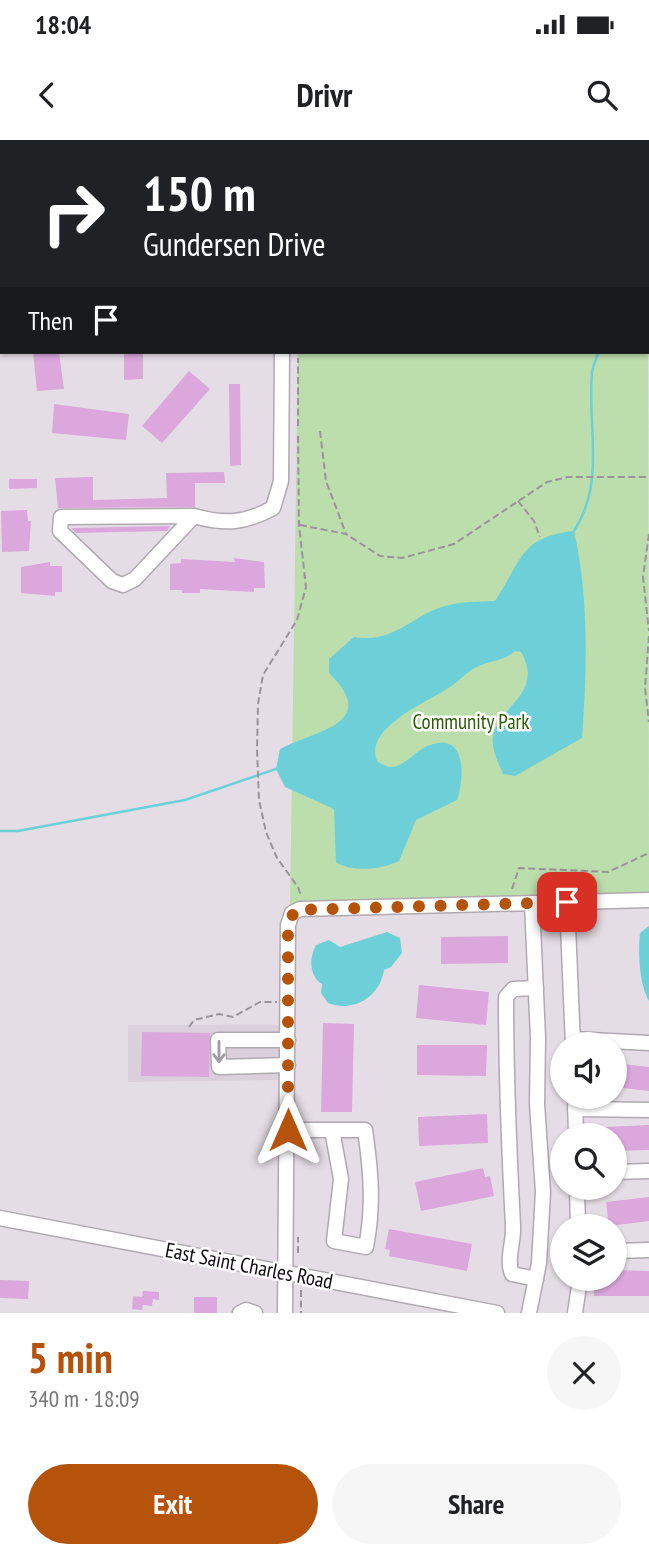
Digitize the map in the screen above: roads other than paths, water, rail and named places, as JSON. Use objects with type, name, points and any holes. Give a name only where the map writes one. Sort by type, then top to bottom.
[{"type":"street","points":[[194,516],[135,579],[123,585],[112,581],[60,531],[61,517],[194,516],[233,523],[251,520],[274,508],[281,481],[282,354]]},
{"type":"street","points":[[285,1313],[288,925],[292,913],[300,909],[649,900]]},
{"type":"street","points":[[567,902],[573,1032]]},
{"type":"street","points":[[529,1313],[542,1231],[543,1192],[537,1104],[532,903]]},
{"type":"street","points":[[536,988],[513,989],[506,997],[506,1100],[513,1234],[509,1266],[512,1274],[536,1279]]},
{"type":"street","points":[[288,1040],[218,1040],[219,1066],[288,1065]]},
{"type":"street","points":[[627,1043],[649,1043]]},
{"type":"street","points":[[627,1108],[649,1110]]},
{"type":"street","points":[[288,1130],[332,1130],[365,1130],[373,1181],[373,1211],[366,1247],[334,1241],[341,1179],[332,1130]]},
{"type":"street","points":[[627,1172],[649,1171]]},
{"type":"street","name":"East Saint Charles Road","points":[[0,1218],[497,1313]]},
{"type":"street","points":[[627,1251],[649,1250]]},
{"type":"street","points":[[575,1313],[578,1291]]},
{"type":"street","points":[[240,1313],[246,1310],[255,1313]]},
{"type":"water","points":[[574,531],[582,581],[586,634],[582,738],[515,776],[503,774],[494,751],[493,736],[503,716],[524,689],[527,666],[521,652],[515,651],[476,667],[450,687],[400,717],[380,737],[376,749],[377,761],[391,767],[401,764],[430,745],[442,742],[451,744],[460,759],[461,780],[457,800],[416,820],[399,861],[368,869],[351,868],[336,863],[334,809],[285,787],[276,769],[280,749],[325,730],[338,723],[346,714],[348,704],[343,690],[329,673],[329,659],[354,637],[368,638],[392,633],[433,610],[451,604],[495,601],[517,563],[532,545],[556,534]]},
{"type":"water","points":[[649,926],[649,1001],[641,977],[639,950],[640,933]]},
{"type":"water","points":[[387,932],[400,938],[402,953],[391,967],[384,970],[377,988],[356,1004],[337,1006],[328,1003],[321,993],[322,984],[313,972],[311,961],[316,945],[329,940],[340,947]]},
{"type":"waterway","points":[[574,531],[590,493],[593,453],[592,372],[597,354]]},
{"type":"waterway","points":[[0,831],[18,831],[185,800],[276,769]]},
{"type":"park label","name":"Community Park","points":[[471,722]]}]
